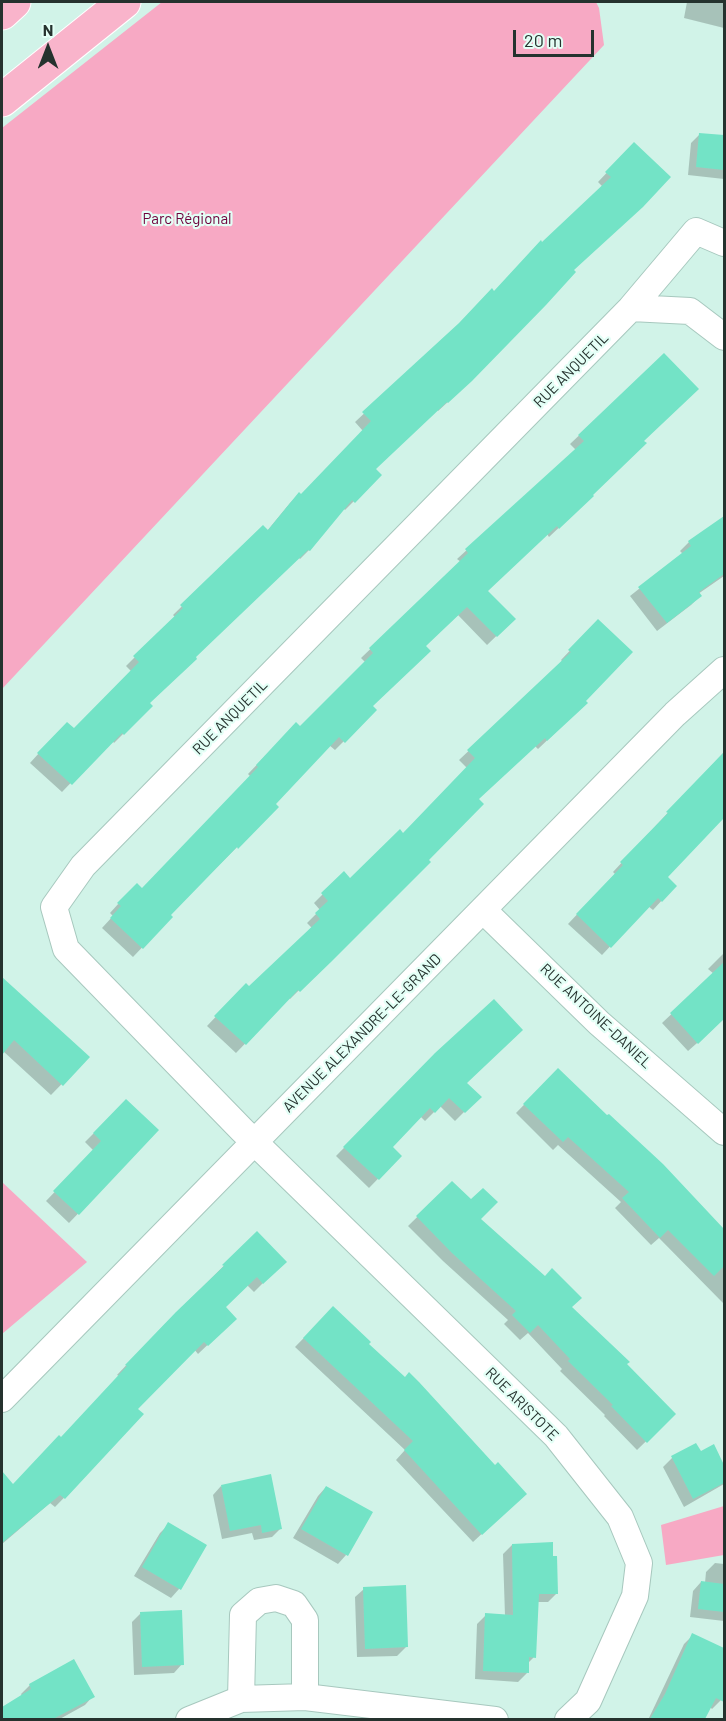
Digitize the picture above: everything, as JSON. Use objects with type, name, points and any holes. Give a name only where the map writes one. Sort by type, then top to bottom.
[{"type":"highway","points":[[2,13],[14,2]]},
{"type":"highway","points":[[2,100],[124,2]]},
{"type":"street","name":"RUE ANQUETIL","points":[[254,1142],[66,949],[54,907],[83,866],[631,308],[696,231],[724,243]]},
{"type":"street","points":[[631,308],[690,311],[722,329]]},
{"type":"street","name":"AVENUE ALEXANDRE-LE-GRAND","points":[[2,1399],[675,714],[724,670]]},
{"type":"street","name":"RUE ANTOINE-DANIEL","points":[[483,909],[599,1023],[720,1119]]},
{"type":"street","name":"RUE ARISTOTE","points":[[254,1142],[556,1436],[620,1517],[639,1563],[635,1596],[588,1701],[568,1719]]},
{"type":"street","points":[[240,1699],[243,1615],[259,1600],[276,1598],[294,1604],[305,1620],[305,1697]]},
{"type":"street","points":[[189,1719],[240,1699],[305,1697],[495,1719]]},
{"type":"green space","name":"Parc Régional","points":[[162,2],[596,2],[599,8],[604,45],[2,689],[2,128]]},
{"type":"green space","points":[[2,1182],[87,1262],[2,1334]]},
{"type":"green space","points":[[724,1506],[724,1555],[666,1565],[661,1525]]},
{"type":"building","points":[[699,133],[724,135],[724,170],[696,167]]},
{"type":"building","points":[[634,142],[671,177],[643,207],[574,270],[576,272],[546,305],[472,381],[376,469],[382,475],[355,503],[352,500],[310,551],[308,550],[196,657],[197,659],[150,703],[153,706],[124,735],[122,733],[72,785],[37,753],[67,722],[74,728],[139,662],[133,656],[183,608],[180,605],[263,525],[268,530],[299,492],[301,494],[371,421],[362,412],[459,323],[492,288],[494,291],[541,240],[542,242],[611,177],[605,172]]},
{"type":"building","points":[[664,353],[699,389],[644,441],[647,443],[594,496],[559,529],[557,526],[488,591],[516,619],[497,637],[467,607],[426,646],[431,651],[373,706],[377,710],[345,743],[339,737],[276,804],[279,807],[171,915],[173,917],[143,949],[110,918],[121,906],[117,903],[137,883],[142,888],[258,767],[256,765],[296,722],[300,726],[373,653],[369,648],[468,553],[465,549],[584,441],[578,435]]},
{"type":"building","points":[[724,516],[724,574],[699,592],[702,596],[667,623],[638,587],[691,546],[688,541]]},
{"type":"building","points":[[598,619],[633,652],[586,701],[588,703],[547,741],[545,738],[479,799],[484,804],[429,860],[431,862],[300,992],[298,990],[246,1045],[214,1016],[246,983],[249,986],[320,919],[315,913],[328,901],[321,893],[344,871],[350,878],[400,829],[403,833],[475,758],[467,750],[571,652],[568,650]]},
{"type":"building","points":[[724,752],[724,818],[668,877],[677,886],[662,902],[658,898],[611,948],[576,914],[623,865],[620,862]]},
{"type":"building","points":[[724,962],[724,1019],[698,1044],[670,1013]]},
{"type":"building","points":[[2,977],[90,1057],[63,1086],[14,1040],[2,1055]]},
{"type":"building","points":[[494,999],[523,1030],[467,1083],[482,1097],[465,1113],[449,1098],[435,1113],[430,1108],[393,1147],[402,1156],[379,1180],[343,1147],[435,1053]]},
{"type":"building","points":[[558,1068],[663,1164],[724,1229],[724,1266],[714,1276],[668,1230],[660,1238],[622,1198],[629,1192],[568,1137],[563,1142],[523,1104]]},
{"type":"building","points":[[126,1099],[159,1130],[79,1215],[53,1191],[101,1141],[93,1133]]},
{"type":"building","points":[[452,1181],[471,1199],[483,1188],[498,1202],[481,1219],[545,1276],[552,1268],[582,1298],[572,1307],[630,1362],[627,1364],[676,1414],[647,1443],[611,1406],[613,1405],[568,1361],[570,1359],[538,1325],[530,1333],[512,1315],[516,1311],[452,1253],[416,1216]]},
{"type":"building","points":[[257,1231],[287,1262],[263,1284],[257,1277],[226,1307],[237,1319],[208,1346],[204,1342],[138,1409],[144,1414],[65,1499],[60,1495],[2,1543],[2,1471],[13,1484],[59,1435],[61,1437],[176,1312]]},
{"type":"building","points":[[333,1306],[405,1377],[409,1372],[495,1465],[498,1462],[527,1494],[482,1535],[404,1450],[413,1441],[303,1338]]},
{"type":"building","points":[[696,1443],[701,1451],[714,1444],[724,1465],[724,1483],[693,1499],[671,1456]]},
{"type":"building","points":[[271,1474],[282,1529],[262,1533],[261,1525],[230,1531],[221,1485]]},
{"type":"building","points":[[326,1486],[373,1512],[348,1556],[301,1529]]},
{"type":"building","points":[[168,1522],[207,1545],[181,1590],[142,1567]]},
{"type":"building","points":[[553,1542],[553,1556],[557,1556],[558,1594],[539,1594],[536,1658],[529,1657],[529,1673],[483,1671],[485,1613],[513,1615],[512,1544]]},
{"type":"building","points":[[701,1581],[724,1584],[724,1612],[698,1609]]},
{"type":"building","points":[[406,1585],[408,1647],[365,1649],[363,1587]]},
{"type":"building","points":[[182,1610],[184,1665],[142,1667],[140,1612]]},
{"type":"building","points":[[692,1633],[724,1648],[724,1702],[716,1698],[705,1719],[650,1719],[665,1694]]},
{"type":"building","points":[[74,1659],[95,1697],[53,1719],[2,1719],[2,1707],[31,1689],[29,1684]]}]
